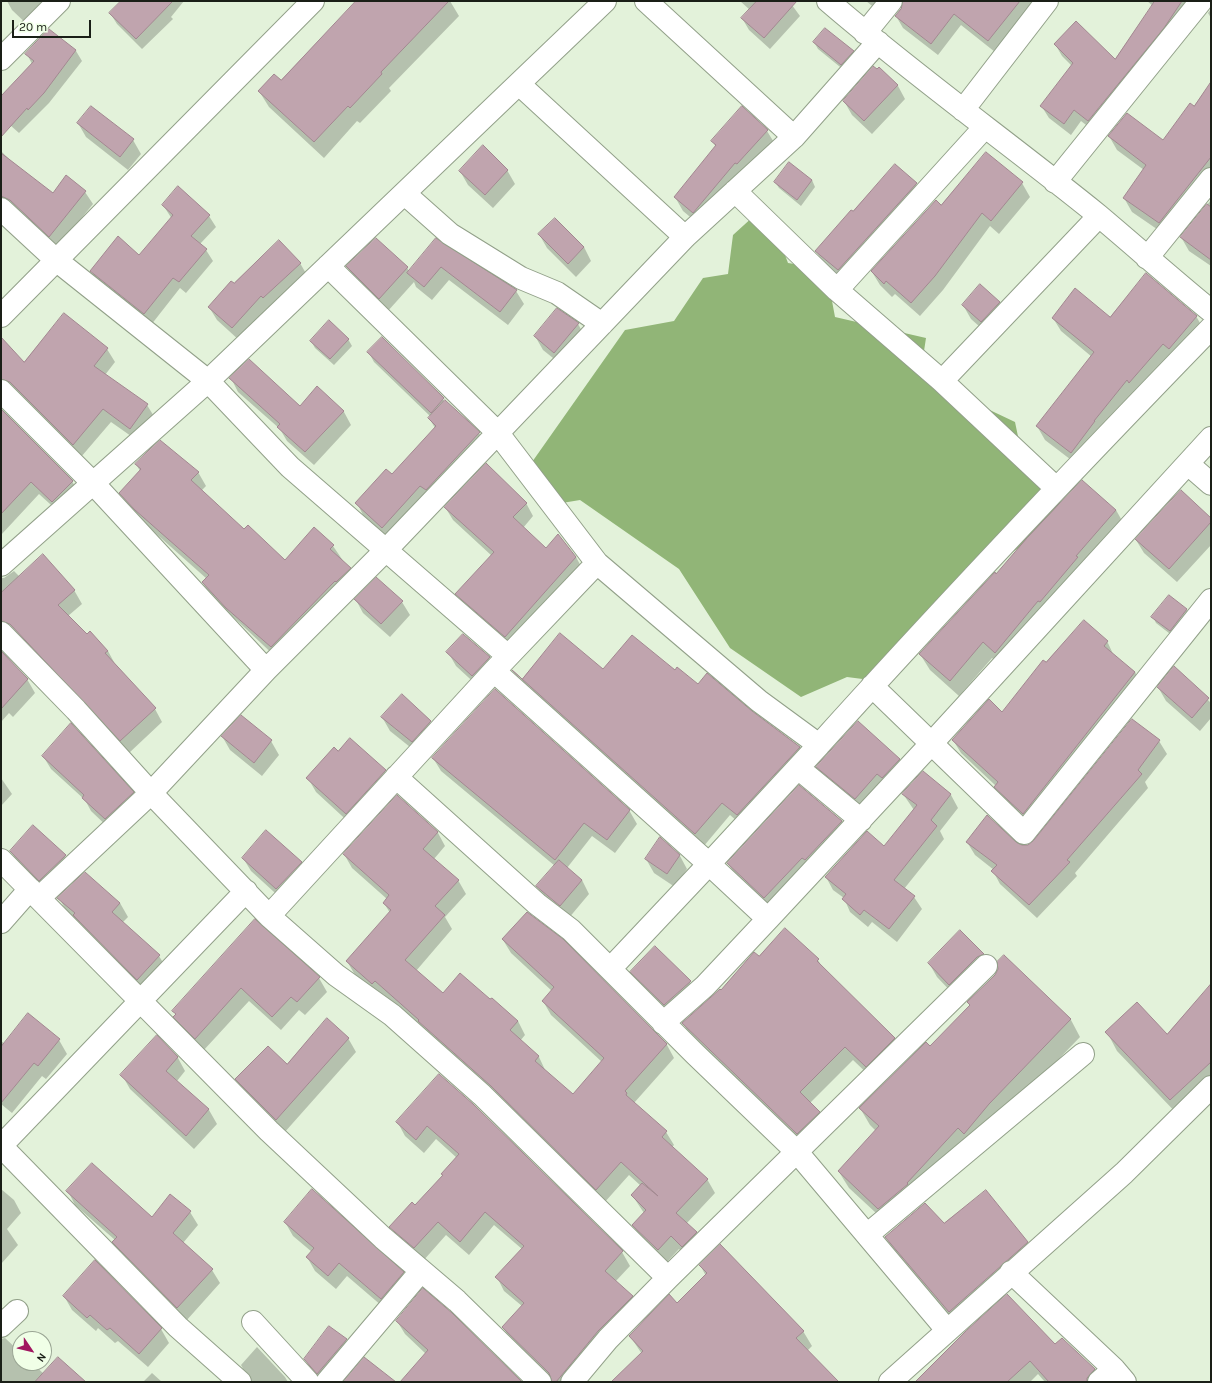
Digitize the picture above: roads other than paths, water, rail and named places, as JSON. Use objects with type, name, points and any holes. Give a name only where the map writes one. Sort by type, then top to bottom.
[{"type":"street","points":[[1,59],[59,1]]},
{"type":"street","points":[[1,316],[313,1]]},
{"type":"street","points":[[1,565],[92,482],[208,381],[605,1]]},
{"type":"street","points":[[646,1],[794,137]]},
{"type":"street","points":[[828,1],[871,38],[984,128],[1099,216],[1211,311]]},
{"type":"street","points":[[1,922],[151,794],[266,670],[385,551],[497,432],[685,238],[794,137],[871,38],[892,1]]},
{"type":"street","points":[[963,110],[1047,1]]},
{"type":"street","points":[[1055,182],[1201,1]]},
{"type":"street","points":[[519,84],[685,238]]},
{"type":"street","points":[[837,290],[984,128]]},
{"type":"street","points":[[1147,258],[1211,179]]},
{"type":"street","points":[[735,191],[837,290],[942,381],[1056,488]]},
{"type":"street","points":[[405,194],[450,234],[521,278],[556,293],[602,324]]},
{"type":"street","points":[[1,209],[56,260],[208,381],[290,467],[385,551],[709,864],[768,919]]},
{"type":"street","points":[[942,381],[1099,216]]},
{"type":"street","points":[[328,266],[497,432],[597,563],[759,701],[819,746]]},
{"type":"street","points":[[610,969],[819,746],[872,686],[1056,488],[1211,328]]},
{"type":"street","points":[[1,391],[92,482],[266,670]]},
{"type":"street","points":[[664,1023],[705,986],[768,919],[931,744],[1211,438]]},
{"type":"street","points":[[1188,464],[1211,484]]},
{"type":"street","points":[[269,916],[396,777],[597,563]]},
{"type":"street","points":[[872,686],[1024,833],[1211,600]]},
{"type":"street","points":[[1,633],[76,710],[151,794],[269,916],[336,975],[392,1015],[482,1095],[668,1278]]},
{"type":"street","points":[[798,768],[860,820]]},
{"type":"street","points":[[396,777],[537,904],[571,930],[797,1152],[947,1330]]},
{"type":"street","points":[[1,860],[269,1131],[383,1238],[457,1302],[540,1382]]},
{"type":"street","points":[[240,1382],[178,1327],[1,1146],[246,892]]},
{"type":"street","points":[[572,1382],[608,1339],[668,1278],[986,966]]},
{"type":"street","points":[[867,1235],[1083,1054]]},
{"type":"street","points":[[890,1382],[1011,1272],[1124,1173],[1211,1087]]},
{"type":"street","points":[[327,1382],[421,1271]]},
{"type":"street","points":[[1011,1272],[1113,1378]]},
{"type":"street","points":[[1,1326],[17,1311]]},
{"type":"street","points":[[253,1322],[308,1382]]}]
